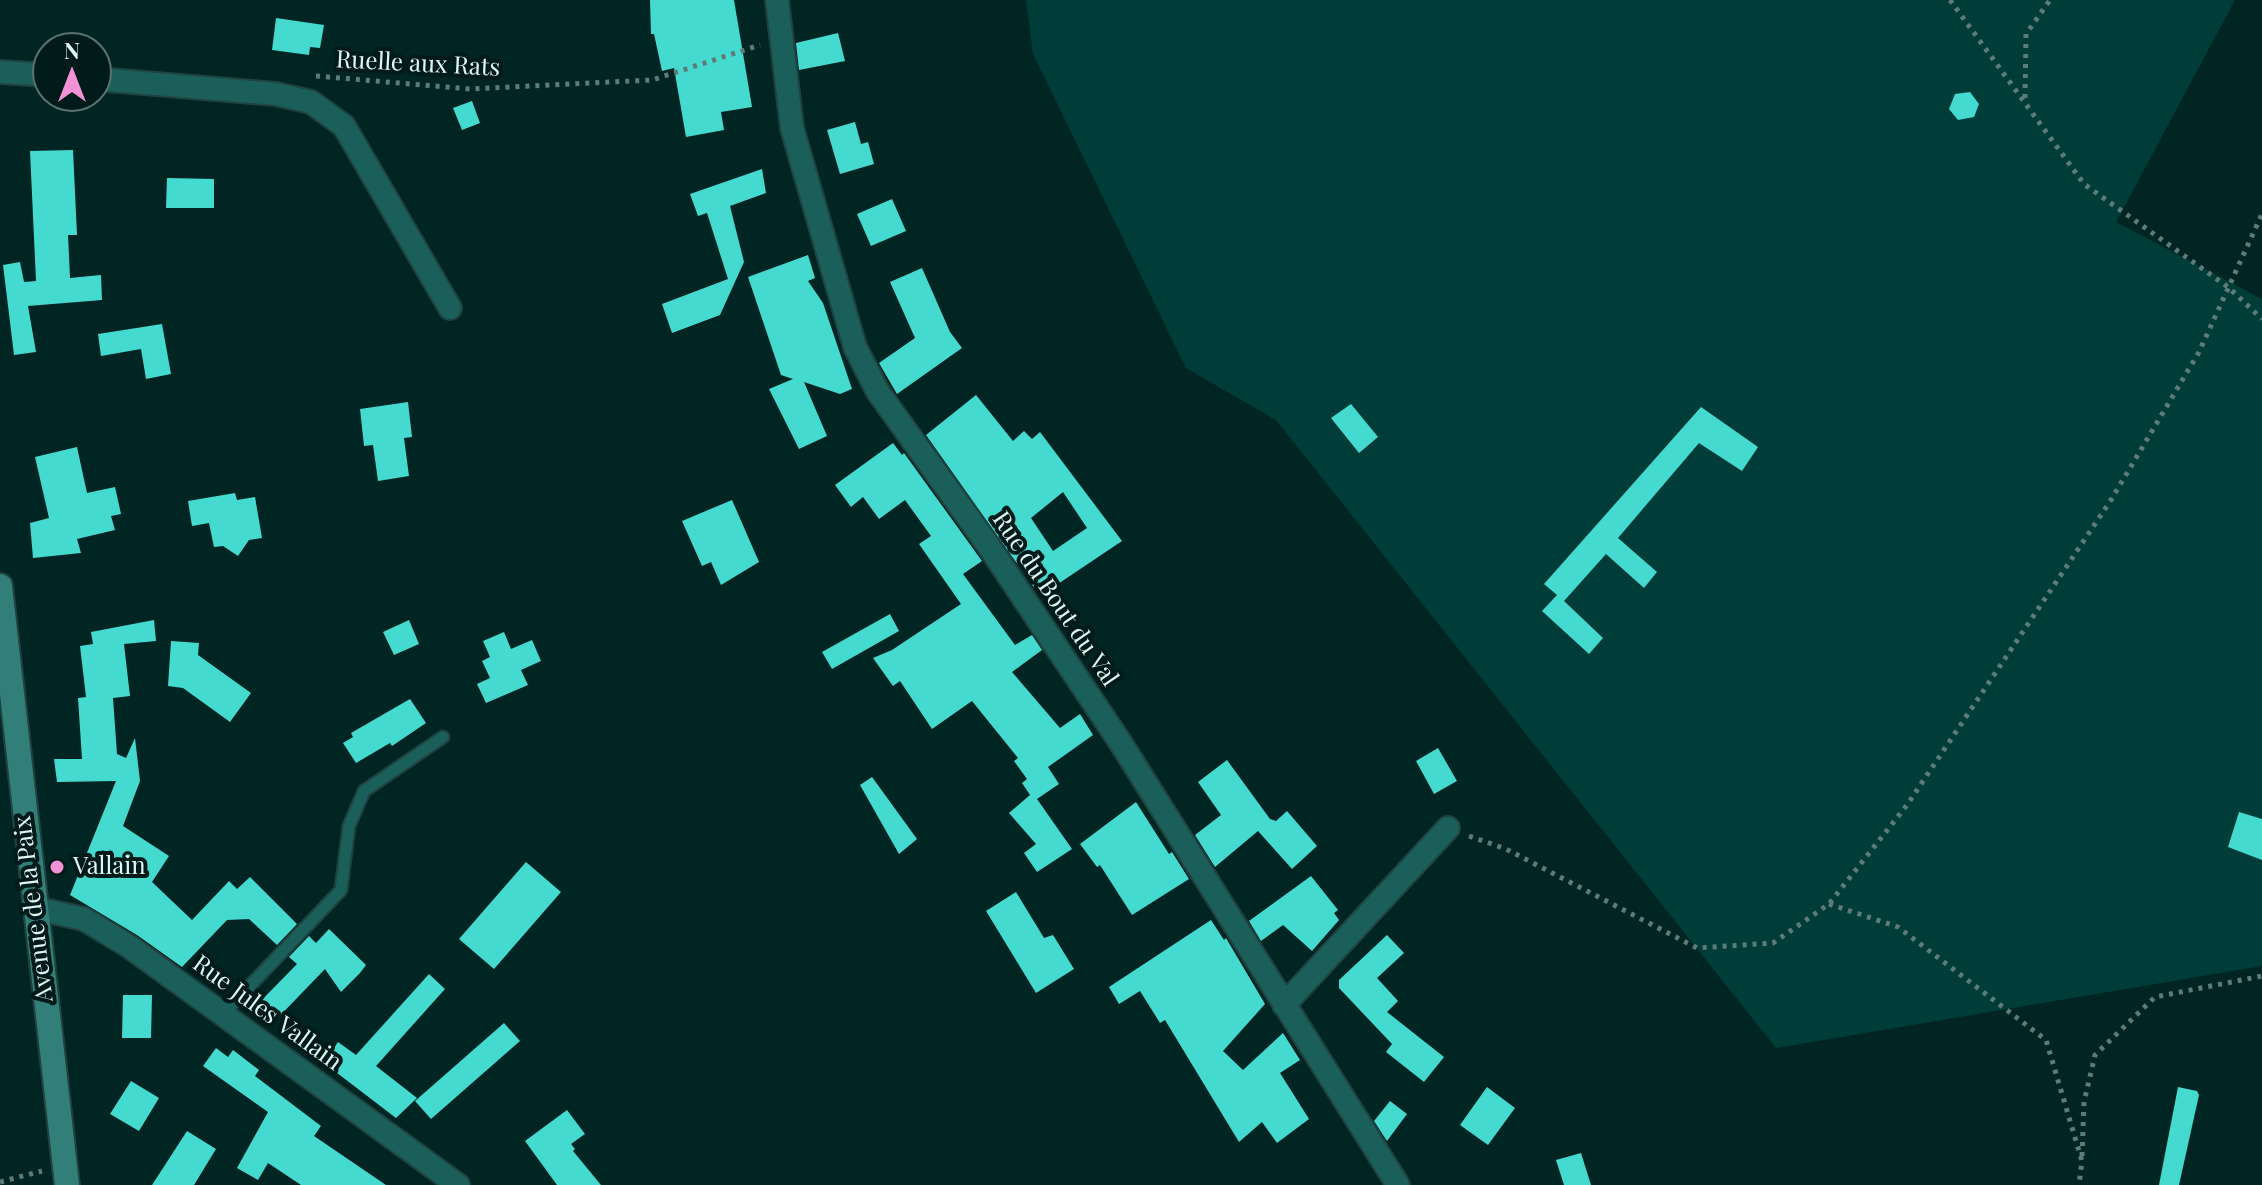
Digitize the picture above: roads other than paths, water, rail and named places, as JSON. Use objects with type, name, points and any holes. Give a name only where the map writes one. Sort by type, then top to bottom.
[{"type":"main road","name":"Avenue de la Paix","points":[[0,586],[66,1175]]},
{"type":"street","name":"Rue du Bout du Val","points":[[777,0],[779,38],[796,143],[855,347],[878,392],[988,545],[1122,745],[1398,1185]]},
{"type":"street","points":[[0,72],[32,74]]},
{"type":"street","points":[[112,80],[276,94],[311,102],[344,126],[450,308]]},
{"type":"street","points":[[1284,1005],[1448,828]]},
{"type":"street","name":"Rue Jules Vallain","points":[[34,908],[84,919],[224,1013],[458,1185]]},
{"type":"lane","points":[[224,1013],[341,890],[349,826],[364,791],[443,737]]},
{"type":"place","name":"Vallain","points":[[57,867]]}]
